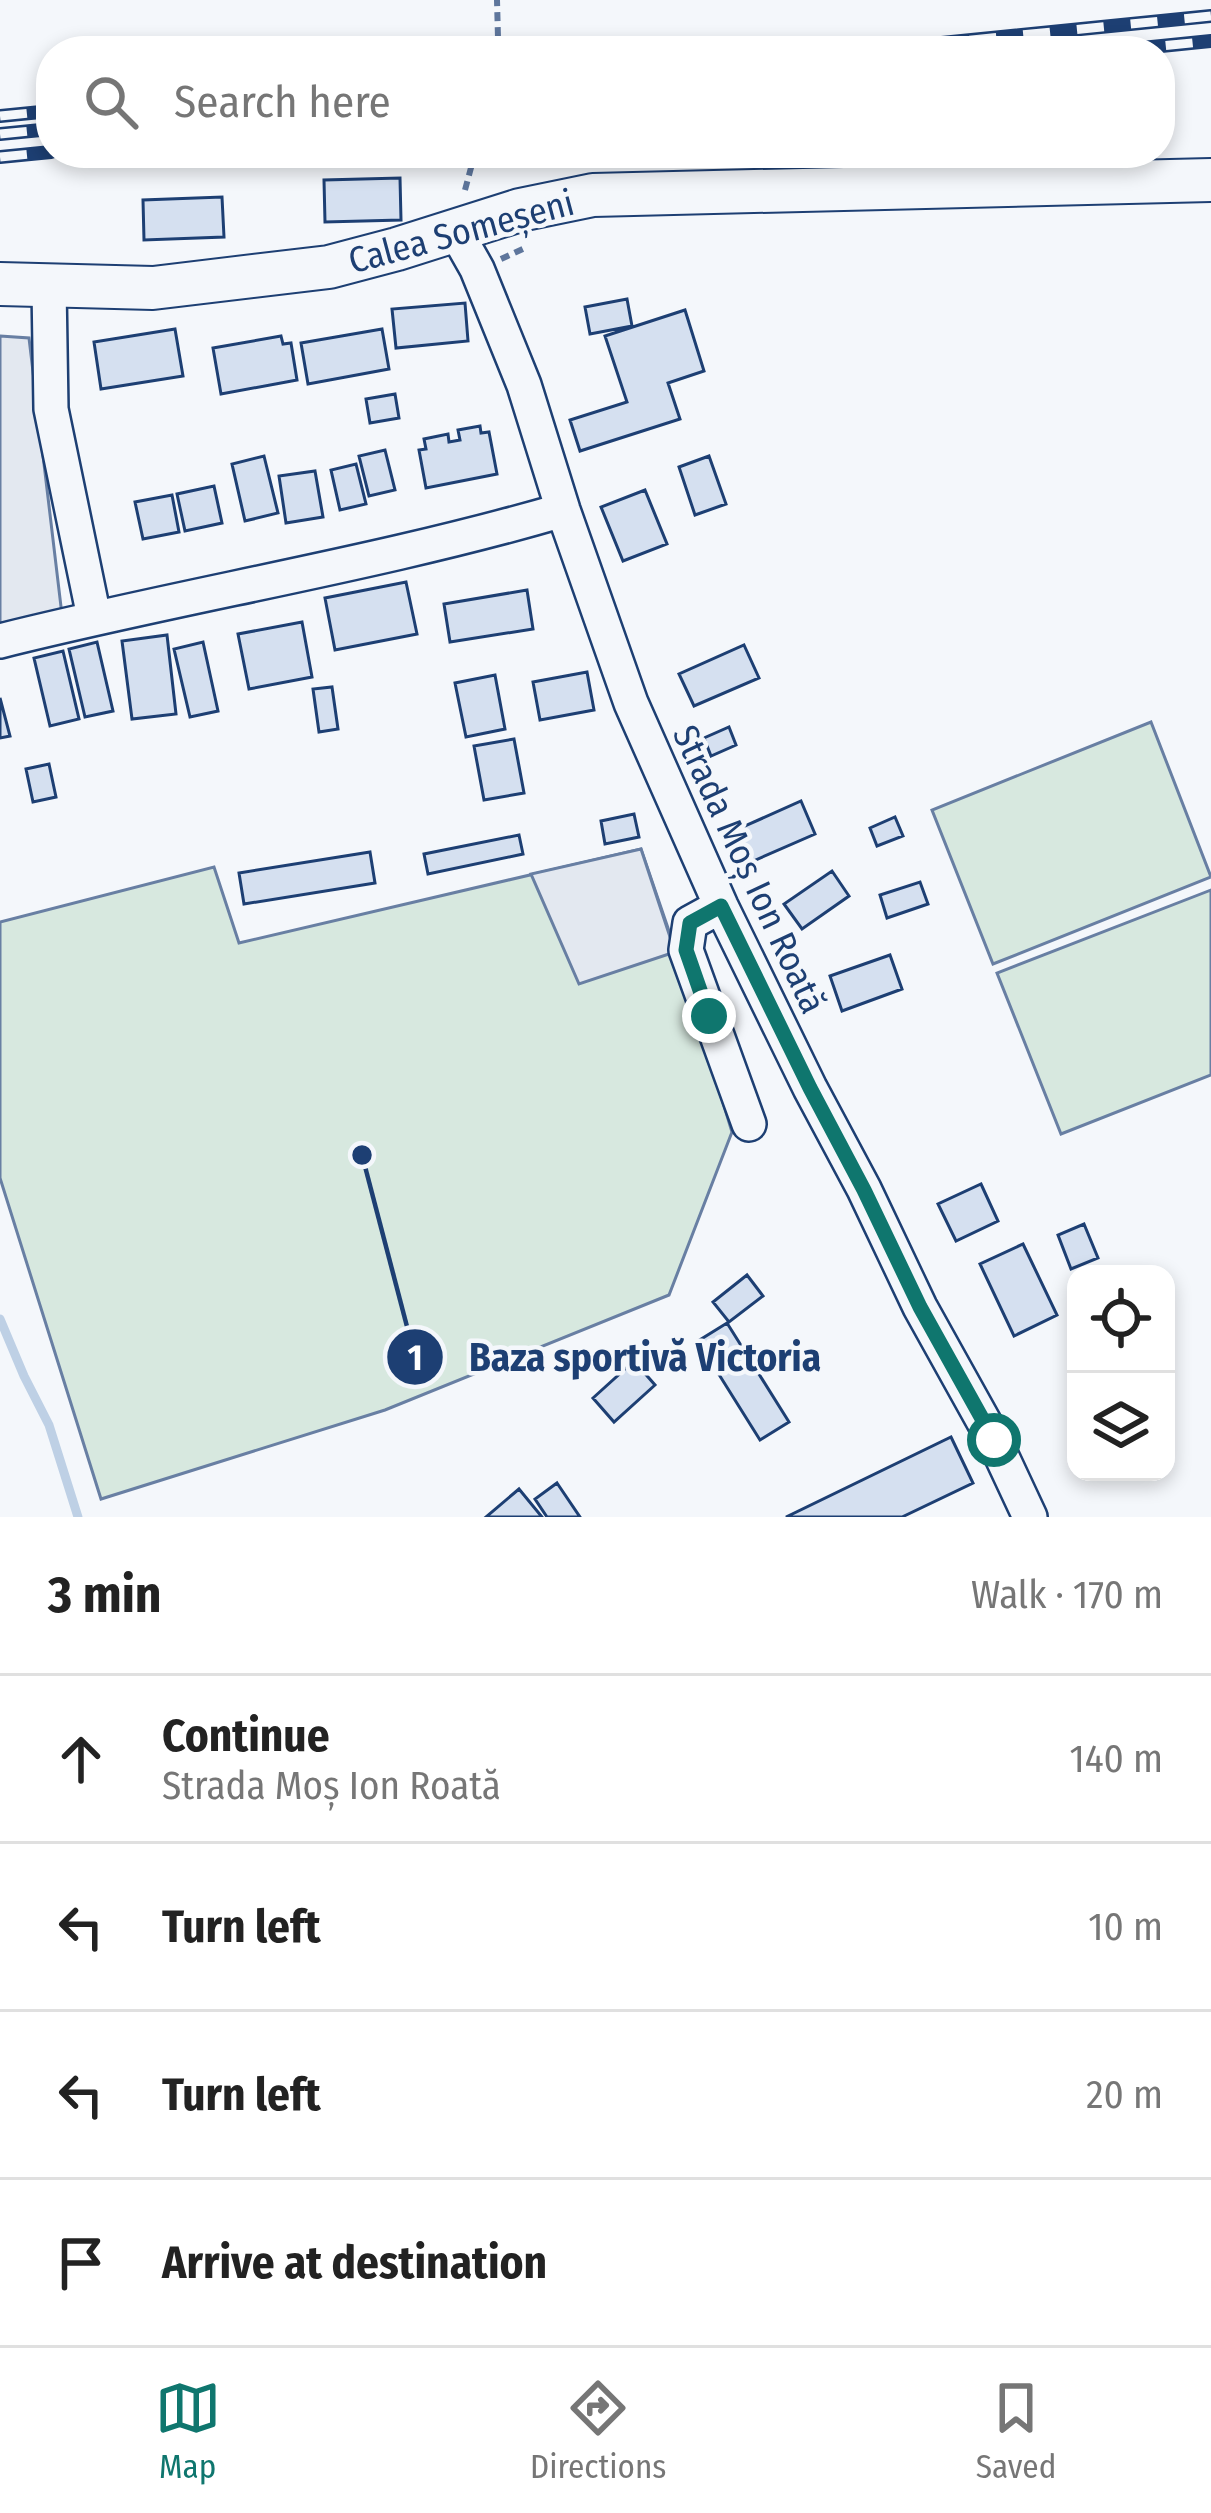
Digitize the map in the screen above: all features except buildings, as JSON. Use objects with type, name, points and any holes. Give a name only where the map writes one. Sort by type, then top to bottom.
[{"type":"main road","name":"Calea Someșeni","points":[[0,284],[153,288],[329,267],[520,210],[593,195],[1211,180]]},
{"type":"street","name":"Strada Moș Ion Roată","points":[[454,230],[477,268],[524,385],[631,704],[721,906],[1030,1517]]},
{"type":"street","points":[[50,287],[51,410],[94,617]]},
{"type":"street","points":[[0,640],[492,532],[563,510]]},
{"type":"street","points":[[721,906],[690,923],[686,950],[748,1124]]},
{"type":"path","points":[[497,0],[498,36]]},
{"type":"shaded area","points":[[0,336],[29,338],[62,615],[0,629]]},
{"type":"shaded area","points":[[1151,722],[1211,877],[993,964],[932,810]]},
{"type":"shaded area","points":[[641,849],[732,1132],[669,1295],[385,1410],[101,1499],[0,1178],[0,922],[214,867],[239,943]]},
{"type":"shaded area","points":[[641,849],[675,952],[579,984],[531,874]]},
{"type":"shaded area","points":[[1211,890],[1211,1075],[1061,1134],[997,973]]},
{"type":"waterway","points":[[0,1319],[49,1425],[78,1517]]},
{"type":"railway","points":[[1012,36],[1211,16]]},
{"type":"railway","points":[[1175,45],[1211,41]]},
{"type":"railway","points":[[0,116],[36,112]]},
{"type":"railway","points":[[0,134],[36,130]]},
{"type":"railway","points":[[0,157],[36,153]]},
{"type":"place","name":"Baza sportivă Victoria","points":[[362,1155]]},
{"type":"route","points":[[709,1016],[686,950],[690,923],[721,906],[920,1307],[994,1440]]}]
